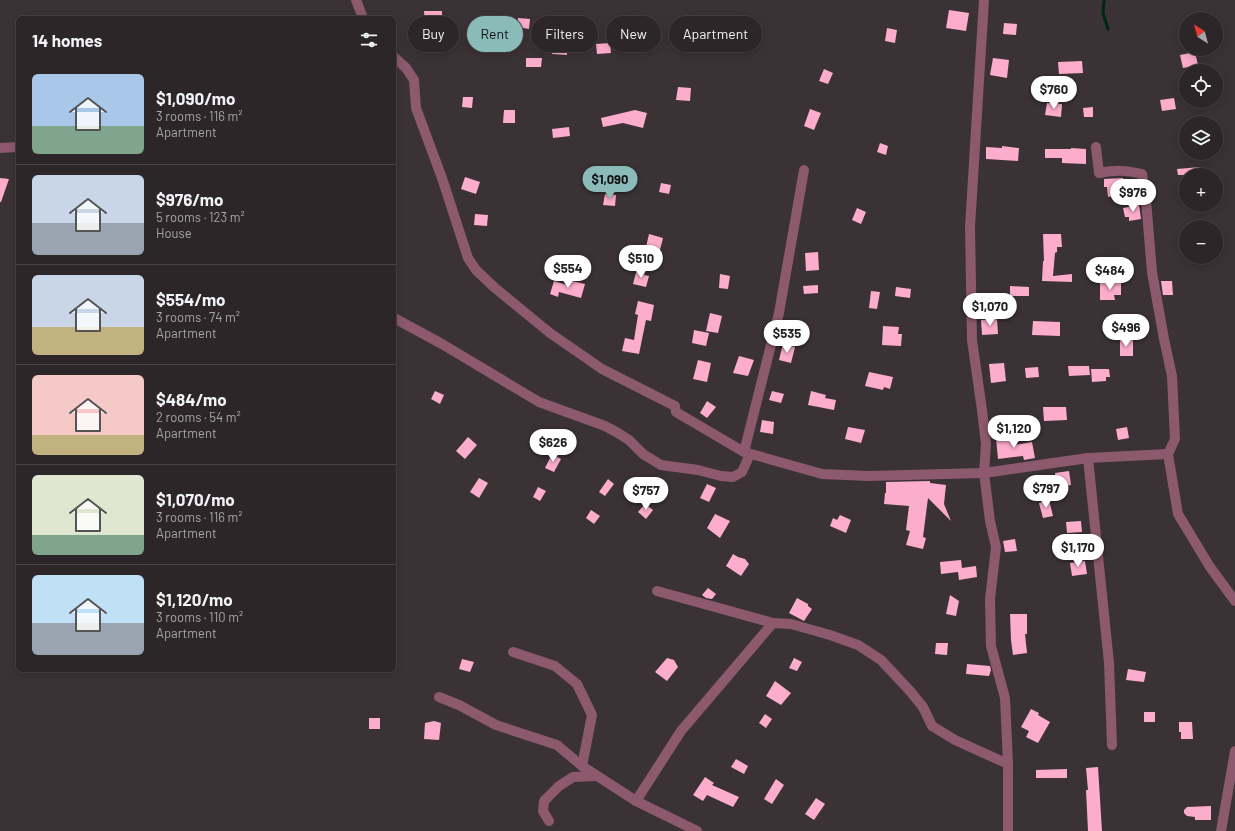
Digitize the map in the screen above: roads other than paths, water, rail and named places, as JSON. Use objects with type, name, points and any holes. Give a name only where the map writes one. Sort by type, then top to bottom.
[{"type":"street","points":[[356,0],[361,16]]},
{"type":"street","points":[[984,0],[970,227],[972,340],[986,444],[984,473],[990,521],[996,547],[990,599],[991,646],[1005,698],[1008,764],[1008,831]]},
{"type":"street","points":[[396,59],[406,68],[414,80],[416,108],[442,178],[468,258],[476,270],[495,288],[550,333],[602,369],[675,406],[676,412],[747,453],[822,474],[868,476],[984,473],[1088,458],[1168,454]]},
{"type":"street","points":[[0,148],[16,147]]},
{"type":"street","points":[[1096,147],[1099,173],[1116,170],[1142,174],[1146,200],[1152,272],[1172,376],[1174,438],[1168,454],[1178,514],[1210,567],[1235,601]]},
{"type":"street","points":[[396,319],[442,344],[539,402],[605,426],[618,433],[629,440],[643,454],[661,465],[733,477],[742,472],[747,453],[779,313],[804,170]]},
{"type":"street","points":[[1088,458],[1107,648],[1112,745]]},
{"type":"street","points":[[657,591],[773,623],[798,626],[858,645],[881,660],[910,691],[923,707],[932,726],[955,740],[1008,764]]},
{"type":"street","points":[[636,801],[681,731],[773,623]]},
{"type":"street","points":[[513,652],[555,666],[577,684],[592,715],[582,766]]},
{"type":"street","points":[[439,697],[459,704],[496,725],[556,745],[582,766],[636,801],[697,831]]},
{"type":"street","points":[[1221,831],[1235,751]]},
{"type":"street","points":[[549,821],[543,811],[544,801],[559,786],[573,777],[597,776]]},
{"type":"waterway","points":[[1104,0],[1103,13],[1108,29]]}]
